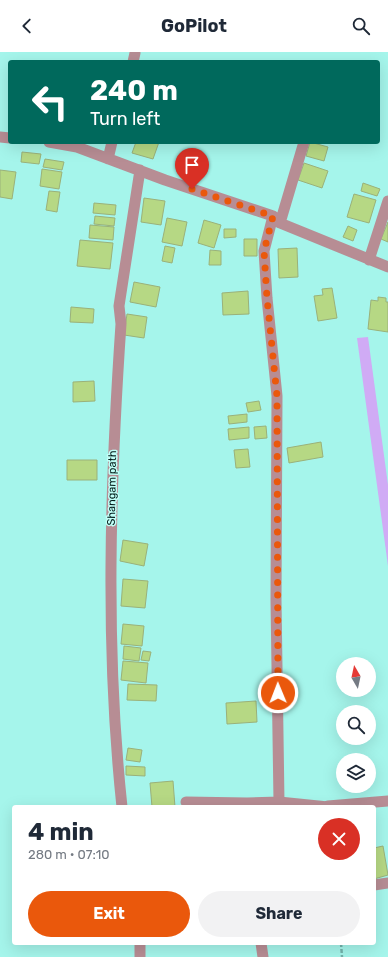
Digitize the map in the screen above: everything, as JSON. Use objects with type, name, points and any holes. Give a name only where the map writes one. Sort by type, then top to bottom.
[{"type":"street","points":[[60,144],[77,147],[276,220],[388,267]]},
{"type":"street","points":[[108,159],[112,144]]},
{"type":"street","points":[[279,802],[276,600],[277,396],[267,298],[264,251],[303,144]]},
{"type":"street","name":"Shangam path","points":[[122,805],[112,672],[110,514],[121,324],[119,306],[140,170]]},
{"type":"street","points":[[369,260],[388,201]]},
{"type":"street","points":[[340,805],[388,801]]},
{"type":"street","points":[[186,802],[248,805],[279,802],[316,805]]},
{"type":"street","points":[[376,885],[388,883]]},
{"type":"street","points":[[140,945],[140,957]]},
{"type":"street","points":[[262,945],[263,957]]},
{"type":"path","points":[[341,945],[342,957]]},
{"type":"shaded area","points":[[368,337],[388,485],[388,566],[357,338]]},
{"type":"building","points":[[135,144],[158,144],[153,159],[132,153]]},
{"type":"building","points":[[309,144],[317,144],[328,147],[324,161],[306,156]]},
{"type":"building","points":[[22,152],[41,154],[39,164],[21,162]]},
{"type":"building","points":[[45,159],[64,162],[62,170],[43,167]]},
{"type":"building","points":[[304,163],[328,171],[322,188],[298,180]]},
{"type":"building","points":[[42,169],[62,172],[59,189],[40,186]]},
{"type":"building","points":[[0,170],[16,172],[12,199],[0,197]]},
{"type":"building","points":[[363,183],[380,189],[377,196],[361,191]]},
{"type":"building","points":[[49,191],[60,192],[57,212],[46,210]]},
{"type":"building","points":[[354,194],[376,200],[369,223],[347,217]]},
{"type":"building","points":[[144,198],[165,201],[161,225],[141,222]]},
{"type":"building","points":[[94,203],[116,205],[115,215],[93,213]]},
{"type":"building","points":[[95,216],[115,218],[114,226],[94,224]]},
{"type":"building","points":[[167,218],[187,222],[182,246],[162,242]]},
{"type":"building","points":[[204,220],[221,225],[214,248],[198,243]]},
{"type":"building","points":[[388,222],[388,242],[381,239]]},
{"type":"building","points":[[90,225],[114,227],[113,240],[89,238]]},
{"type":"building","points":[[348,226],[357,230],[353,241],[343,237]]},
{"type":"building","points":[[224,229],[236,229],[236,237],[224,238]]},
{"type":"building","points":[[244,239],[257,239],[257,256],[244,256]]},
{"type":"building","points":[[80,240],[113,243],[110,269],[77,266]]},
{"type":"building","points":[[165,246],[175,248],[172,263],[162,261]]},
{"type":"building","points":[[297,248],[298,277],[279,278],[278,249]]},
{"type":"building","points":[[210,250],[221,251],[221,265],[209,265]]},
{"type":"building","points":[[134,282],[160,287],[156,307],[130,302]]},
{"type":"building","points":[[332,288],[337,318],[318,321],[314,296],[323,295],[322,289]]},
{"type":"building","points":[[248,291],[249,314],[223,315],[222,293]]},
{"type":"building","points":[[378,297],[386,298],[386,302],[388,302],[388,332],[368,329],[371,300],[378,301]]},
{"type":"building","points":[[71,307],[94,309],[93,323],[70,322]]},
{"type":"building","points":[[127,314],[147,317],[144,338],[124,335]]},
{"type":"building","points":[[94,381],[95,401],[73,402],[73,382]]},
{"type":"building","points":[[259,401],[261,410],[248,412],[246,403]]},
{"type":"building","points":[[247,414],[247,422],[229,424],[228,416]]},
{"type":"building","points":[[266,426],[267,438],[255,439],[254,427]]},
{"type":"building","points":[[249,427],[249,438],[229,440],[228,429]]},
{"type":"building","points":[[321,442],[323,457],[289,463],[287,448]]},
{"type":"building","points":[[248,449],[250,467],[236,468],[234,450]]},
{"type":"building","points":[[67,460],[97,460],[97,480],[67,480]]},
{"type":"building","points":[[123,540],[148,544],[144,566],[120,561]]},
{"type":"building","points":[[123,579],[148,581],[145,608],[121,606]]},
{"type":"building","points":[[123,624],[144,626],[142,646],[121,644]]},
{"type":"building","points":[[124,646],[141,648],[139,661],[123,659]]},
{"type":"building","points":[[143,651],[151,652],[149,661],[141,660]]},
{"type":"building","points":[[123,661],[148,663],[146,683],[121,680]]},
{"type":"building","points":[[128,684],[157,685],[156,701],[127,700]]},
{"type":"building","points":[[256,701],[257,722],[227,724],[226,703]]},
{"type":"building","points":[[128,748],[142,750],[140,762],[126,760]]},
{"type":"building","points":[[126,766],[145,767],[145,776],[126,775]]},
{"type":"building","points":[[173,781],[175,805],[152,805],[150,783]]},
{"type":"building","points":[[383,846],[388,875],[376,878],[376,848]]},
{"type":"route","points":[[192,189],[273,216],[264,251],[267,298],[277,396],[276,600],[278,693]]}]
